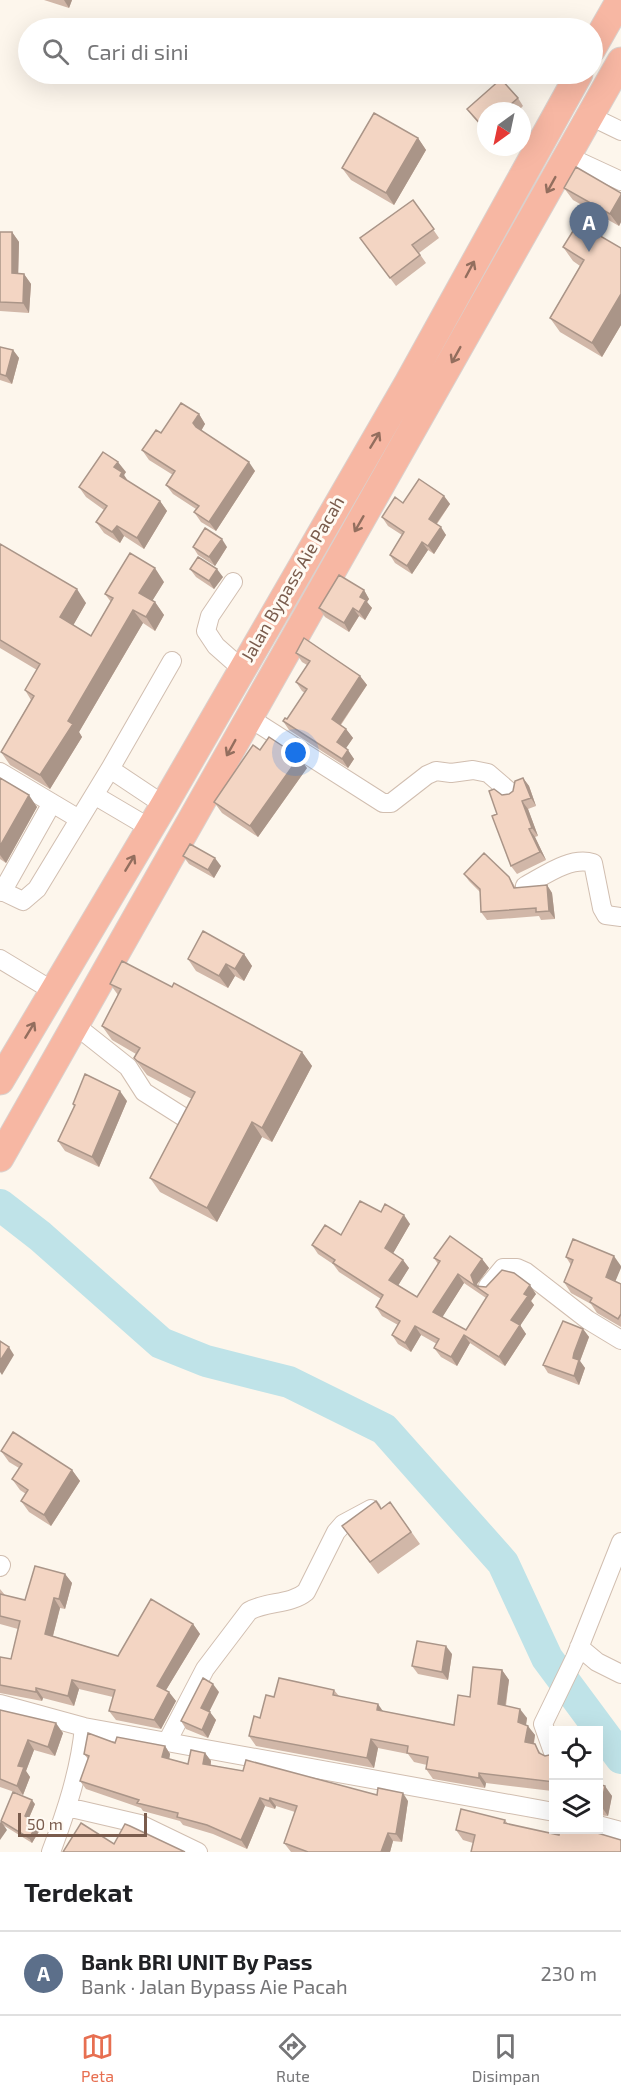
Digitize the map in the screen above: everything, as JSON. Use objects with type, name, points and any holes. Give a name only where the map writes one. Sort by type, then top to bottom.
[{"type":"highway","points":[[603,30],[620,0]]},
{"type":"highway","points":[[0,1158],[621,61]]},
{"type":"highway","name":"Jalan Bypass Aie Pacah","points":[[0,1081],[157,816],[408,383],[573,84]]},
{"type":"street","points":[[590,116],[621,131]]},
{"type":"street","points":[[567,156],[621,181]]},
{"type":"street","points":[[233,582],[210,616],[206,631],[216,646],[242,669]]},
{"type":"street","points":[[52,803],[1,891],[17,900],[30,897],[110,769],[172,661]]},
{"type":"street","points":[[248,717],[383,804],[391,803],[427,775],[436,771],[451,774],[473,770],[488,774],[510,792]]},
{"type":"street","points":[[110,769],[157,816]]},
{"type":"street","points":[[0,772],[79,819]]},
{"type":"street","points":[[94,795],[157,816]]},
{"type":"street","points":[[525,886],[568,864],[586,861],[593,863],[602,908],[606,915],[621,917]]},
{"type":"street","points":[[0,959],[53,991]]},
{"type":"street","points":[[75,1025],[128,1067],[144,1092],[185,1118]]},
{"type":"street","points":[[488,1286],[503,1268],[517,1268],[526,1272],[588,1320],[621,1340]]},
{"type":"street","points":[[167,1742],[205,1669],[249,1611],[259,1605],[298,1599],[306,1592],[328,1553],[336,1532],[343,1524],[371,1509]]},
{"type":"street","points":[[549,1743],[543,1724],[548,1710],[577,1652],[621,1542]]},
{"type":"street","points":[[577,1652],[621,1674]]},
{"type":"street","points":[[0,1704],[84,1727],[549,1806]]},
{"type":"street","points":[[51,1852],[67,1807],[84,1727]]},
{"type":"street","points":[[67,1807],[140,1824],[198,1852]]},
{"type":"street","points":[[603,1826],[621,1831]]},
{"type":"building","points":[[495,84],[505,84],[518,98],[513,102],[477,102],[477,120],[467,109]]},
{"type":"building","points":[[374,113],[418,138],[386,193],[342,168]]},
{"type":"building","points":[[576,167],[621,193],[610,214],[564,188]]},
{"type":"building","points":[[413,200],[434,229],[412,245],[420,255],[390,278],[360,238]]},
{"type":"building","points":[[578,223],[621,248],[621,294],[592,343],[550,318],[584,260],[563,247]]},
{"type":"building","points":[[0,232],[12,232],[12,273],[24,274],[23,303],[0,302]]},
{"type":"building","points":[[0,347],[13,350],[6,376],[0,374]]},
{"type":"building","points":[[181,403],[199,414],[193,423],[196,427],[249,462],[209,522],[194,512],[199,506],[166,485],[175,471],[142,450],[156,430],[161,433]]},
{"type":"building","points":[[103,452],[118,462],[114,467],[122,472],[120,476],[160,501],[137,538],[117,526],[112,532],[96,522],[107,506],[79,487]]},
{"type":"building","points":[[419,479],[444,496],[429,519],[441,527],[428,546],[422,542],[407,566],[390,555],[404,532],[382,517],[395,497],[403,503]]},
{"type":"building","points":[[205,528],[222,539],[209,557],[193,547]]},
{"type":"building","points":[[0,544],[77,589],[60,617],[91,636],[113,598],[105,594],[130,553],[155,568],[139,593],[155,602],[146,617],[133,610],[68,721],[73,724],[40,775],[1,752],[34,696],[25,690],[40,664],[0,640]]},
{"type":"building","points":[[198,557],[217,569],[209,581],[190,569]]},
{"type":"building","points":[[339,575],[364,590],[360,597],[366,600],[359,612],[353,608],[344,623],[319,608]]},
{"type":"building","points":[[304,638],[360,676],[332,719],[346,729],[337,742],[348,750],[342,759],[283,721],[287,719],[307,689],[296,682],[310,661],[296,653]]},
{"type":"building","points":[[269,737],[299,757],[250,826],[214,802],[253,745],[260,750]]},
{"type":"building","points":[[0,778],[29,795],[0,846]]},
{"type":"building","points":[[523,778],[531,798],[522,801],[532,828],[529,829],[540,852],[511,866],[492,816],[497,814],[489,791],[494,789],[502,795],[509,794],[513,791],[515,781]]},
{"type":"building","points":[[190,844],[215,858],[208,870],[183,856]]},
{"type":"building","points":[[484,853],[509,877],[514,888],[547,885],[549,911],[536,912],[536,908],[481,912],[480,889],[464,874]]},
{"type":"building","points":[[203,931],[244,954],[235,969],[226,964],[219,976],[188,959]]},
{"type":"building","points":[[122,961],[172,987],[174,983],[302,1052],[262,1128],[252,1122],[207,1208],[150,1178],[195,1092],[137,1061],[134,1058],[140,1048],[102,1026],[121,989],[110,984]]},
{"type":"building","points":[[85,1074],[120,1091],[92,1157],[58,1141],[75,1105],[73,1104]]},
{"type":"building","points":[[360,1201],[381,1212],[385,1204],[404,1215],[385,1248],[403,1260],[389,1280],[417,1297],[440,1261],[434,1258],[450,1236],[482,1259],[471,1275],[475,1286],[486,1287],[502,1270],[514,1273],[530,1285],[524,1294],[528,1296],[511,1320],[520,1325],[499,1357],[464,1335],[451,1357],[434,1348],[439,1339],[415,1326],[405,1343],[392,1335],[400,1321],[376,1307],[383,1295],[333,1263],[335,1260],[312,1245],[325,1225],[341,1235]],"holes":[[[458,1274],[488,1295],[466,1330],[433,1312]]]},
{"type":"building","points":[[573,1239],[614,1256],[606,1277],[621,1284],[621,1314],[618,1319],[590,1302],[592,1298],[564,1282],[573,1260],[566,1257]]},
{"type":"building","points":[[563,1321],[583,1329],[573,1358],[579,1360],[574,1376],[543,1365]]},
{"type":"building","points":[[0,1341],[9,1347],[0,1361]]},
{"type":"building","points":[[13,1432],[72,1470],[44,1515],[21,1501],[28,1490],[12,1479],[22,1464],[1,1451]]},
{"type":"building","points":[[376,1501],[381,1509],[390,1502],[411,1532],[370,1562],[342,1526]]},
{"type":"building","points":[[35,1566],[65,1574],[59,1599],[54,1598],[45,1634],[118,1656],[151,1599],[193,1624],[157,1686],[169,1692],[154,1720],[109,1711],[115,1690],[72,1680],[68,1696],[36,1688],[36,1692],[0,1685],[0,1657],[11,1659],[20,1621],[0,1616],[0,1594],[25,1600]]},
{"type":"building","points":[[417,1641],[446,1646],[442,1672],[412,1666]]},
{"type":"building","points":[[473,1667],[502,1670],[498,1704],[520,1709],[518,1722],[528,1726],[525,1742],[535,1744],[539,1753],[549,1755],[549,1781],[479,1773],[479,1778],[426,1769],[428,1757],[407,1753],[408,1746],[371,1739],[367,1758],[249,1736],[254,1716],[260,1718],[266,1695],[274,1697],[279,1678],[334,1690],[333,1695],[378,1704],[377,1710],[454,1725],[458,1695],[470,1697]]},
{"type":"building","points":[[203,1678],[213,1684],[201,1708],[210,1712],[202,1730],[181,1721]]},
{"type":"building","points":[[0,1710],[56,1723],[48,1747],[28,1740],[18,1766],[24,1767],[17,1786],[0,1779]]},
{"type":"building","points":[[88,1733],[115,1743],[117,1737],[165,1746],[162,1757],[188,1764],[191,1750],[205,1753],[203,1764],[243,1771],[246,1760],[377,1795],[378,1788],[403,1793],[396,1834],[388,1833],[381,1852],[308,1852],[284,1843],[297,1806],[270,1798],[269,1801],[260,1798],[241,1840],[207,1825],[177,1817],[178,1813],[137,1803],[139,1800],[80,1781],[89,1756],[84,1754]]},
{"type":"building","points":[[13,1792],[32,1800],[25,1816],[38,1824],[29,1838],[1,1821]]},
{"type":"building","points":[[461,1809],[549,1834],[601,1834],[621,1840],[621,1852],[471,1852],[475,1835],[456,1830]]},
{"type":"building","points":[[81,1823],[114,1844],[125,1824],[185,1852],[63,1852]]},
{"type":"waterway","points":[[0,1205],[40,1236],[161,1343],[206,1361],[289,1382],[384,1429],[503,1563],[547,1658],[621,1758]]},
{"type":"place","name":"Bank BRI UNIT By Pass","points":[[589,252]]}]
